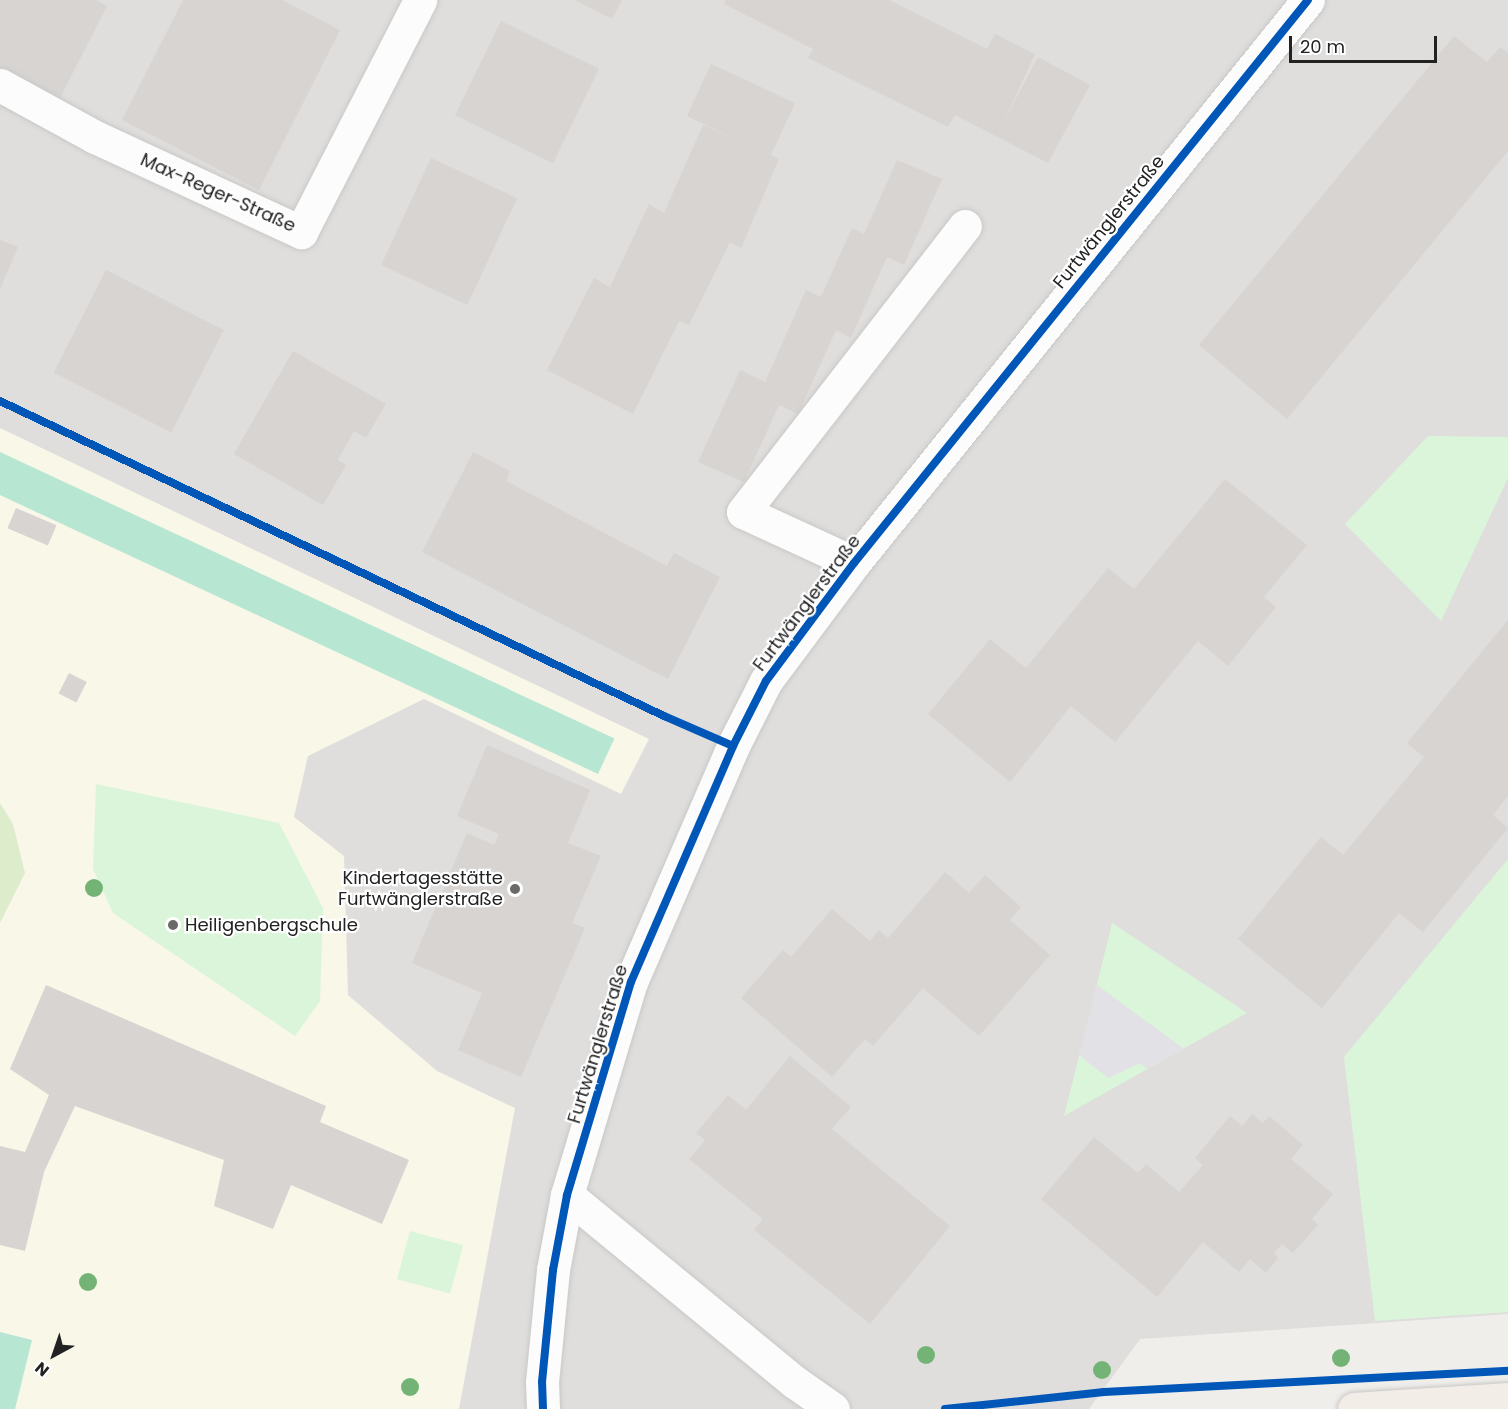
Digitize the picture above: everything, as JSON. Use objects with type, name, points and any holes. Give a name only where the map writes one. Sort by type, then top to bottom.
[{"type":"main road","points":[[1354,1409],[1508,1399]]},
{"type":"street","name":"Max-Reger-Straße","points":[[0,85],[95,137],[301,232],[420,0]]},
{"type":"street","name":"Furtwänglerstraße","points":[[543,1409],[542,1382],[552,1270],[567,1195],[631,982],[733,746],[766,681],[854,564],[1308,0]]},
{"type":"street","points":[[854,564],[743,512],[965,226]]},
{"type":"street","points":[[567,1195],[796,1383],[832,1409]]},
{"type":"shaded area","points":[[0,0],[1508,0],[1508,1314],[1140,1339],[1089,1409],[0,1409]]},
{"type":"shaded area","name":"Heiligenbergschule","points":[[0,428],[649,739],[621,794],[424,699],[308,756],[294,817],[344,856],[348,995],[437,1071],[515,1108],[459,1409],[0,1409]]},
{"type":"shaded area","points":[[1097,985],[1184,1049],[1147,1069],[1140,1063],[1108,1078],[1079,1055]]},
{"type":"green space","points":[[1428,436],[1508,437],[1508,478],[1441,621],[1345,524]]},
{"type":"green space","points":[[0,452],[614,739],[598,774],[0,495]]},
{"type":"green space","points":[[96,784],[279,823],[323,908],[320,1001],[295,1036],[113,913],[93,869]]},
{"type":"green space","points":[[0,803],[13,824],[25,873],[0,923]]},
{"type":"green space","points":[[1508,859],[1508,1312],[1375,1321],[1344,1057]]},
{"type":"green space","points":[[1112,923],[1247,1013],[1064,1116],[1090,1013]]},
{"type":"green space","points":[[410,1231],[463,1245],[450,1294],[397,1279]]},
{"type":"green space","points":[[0,1332],[32,1340],[15,1409],[0,1409]]},
{"type":"building","points":[[0,0],[96,0],[107,6],[60,98],[0,68]]},
{"type":"building","points":[[183,0],[282,0],[340,30],[259,190],[122,120]]},
{"type":"building","points":[[575,0],[622,0],[612,19]]},
{"type":"building","points":[[726,0],[889,0],[987,49],[995,34],[1035,54],[1003,123],[1038,57],[1090,85],[1048,163],[955,115],[948,127],[808,58],[813,49],[724,4]]},
{"type":"building","points":[[501,21],[599,69],[553,163],[455,115]]},
{"type":"building","points":[[1454,36],[1487,62],[1500,47],[1508,53],[1508,151],[1287,419],[1199,345]]},
{"type":"building","points":[[711,64],[795,103],[771,155],[779,159],[741,248],[730,242],[689,325],[679,321],[633,414],[547,370],[594,278],[610,287],[649,204],[664,213],[703,125],[737,140],[687,116]]},
{"type":"building","points":[[431,158],[517,198],[467,305],[381,265]]},
{"type":"building","points":[[897,160],[942,179],[904,265],[887,257],[851,338],[836,330],[798,414],[779,405],[744,482],[698,462],[740,370],[765,382],[806,290],[821,297],[852,228],[864,234]]},
{"type":"building","points":[[0,240],[18,247],[0,289]]},
{"type":"building","points":[[106,270],[224,330],[171,432],[54,372]]},
{"type":"building","points":[[293,351],[386,404],[366,438],[354,431],[338,460],[346,465],[323,505],[234,454]]},
{"type":"building","points":[[473,452],[510,471],[506,481],[667,566],[674,553],[720,577],[668,679],[422,552]]},
{"type":"building","points":[[1225,479],[1307,545],[1264,597],[1276,607],[1228,666],[1198,641],[1115,742],[1071,706],[1010,782],[928,714],[990,639],[1026,668],[1108,568],[1134,589]]},
{"type":"building","points":[[16,508],[57,525],[48,545],[7,528]]},
{"type":"building","points":[[1508,620],[1508,796],[1493,815],[1508,828],[1423,932],[1399,913],[1322,1008],[1238,939],[1321,837],[1343,855],[1424,757],[1407,743]]},
{"type":"building","points":[[69,673],[87,682],[76,703],[59,693]]},
{"type":"building","name":"Kindertagesstätte Furtwänglerstraße","points":[[487,745],[590,790],[568,843],[601,856],[572,923],[585,928],[521,1077],[458,1050],[482,993],[412,963],[467,833],[494,845],[499,834],[457,816]]},
{"type":"building","points":[[945,872],[969,893],[985,875],[1021,907],[1010,920],[1050,955],[979,1036],[923,988],[873,1046],[865,1039],[832,1077],[741,998],[783,950],[791,957],[832,909],[870,941],[879,930],[888,938]]},
{"type":"building","points":[[46,985],[326,1106],[320,1122],[409,1160],[382,1224],[291,1185],[273,1229],[214,1206],[224,1160],[75,1106],[44,1172],[25,1251],[0,1245],[0,1146],[25,1152],[49,1095],[10,1069]]},
{"type":"building","points":[[790,1056],[851,1107],[832,1129],[950,1226],[870,1324],[754,1230],[763,1219],[689,1159],[705,1140],[696,1133],[728,1095],[746,1110]]},
{"type":"building","points":[[1252,1114],[1263,1123],[1269,1116],[1303,1145],[1291,1159],[1333,1194],[1312,1219],[1318,1225],[1293,1253],[1282,1244],[1274,1253],[1278,1258],[1266,1273],[1250,1259],[1239,1272],[1203,1242],[1157,1297],[1041,1199],[1094,1137],[1138,1173],[1146,1164],[1179,1192],[1203,1165],[1195,1158],[1230,1116],[1242,1126]]},
{"type":"cycle path","points":[[543,1409],[542,1382],[553,1270],[567,1195],[631,982],[733,746],[766,681],[854,563],[1308,0]]},
{"type":"cycle path","points":[[0,401],[664,716],[733,746]]},
{"type":"cycle path","points":[[945,1409],[1104,1392],[1508,1371]]},
{"type":"place","name":"Kindertagesstätte Furtwänglerstraße","points":[[515,889]]},
{"type":"place","name":"Heiligenbergschule","points":[[173,925]]}]
